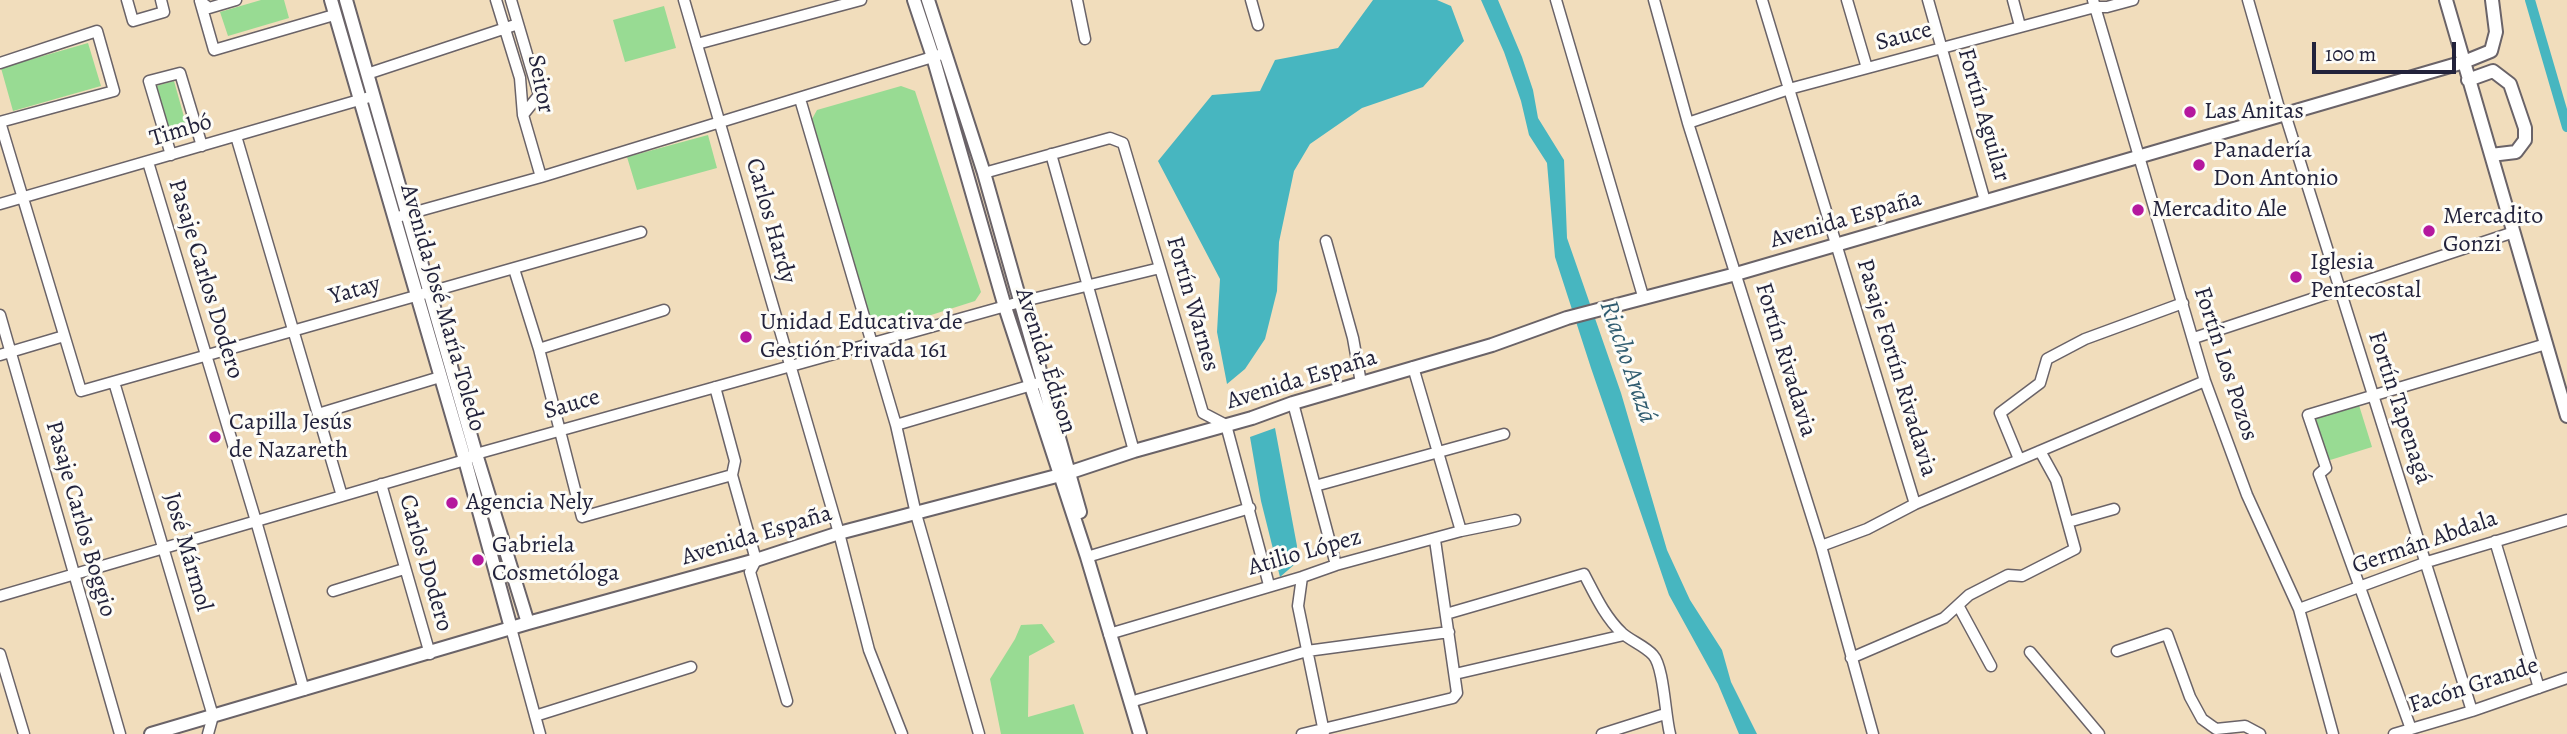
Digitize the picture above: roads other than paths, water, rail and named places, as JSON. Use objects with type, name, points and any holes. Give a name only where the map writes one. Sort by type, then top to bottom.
[{"type":"main road","name":"Avenida José María Toledo","points":[[331,0],[440,377],[528,623]]},
{"type":"main road","name":"Avenida José María Toledo","points":[[346,0],[430,292],[511,628]]},
{"type":"main road","name":"Avenida Édison","points":[[914,0],[939,55],[984,173],[1020,302],[1036,384]]},
{"type":"main road","name":"Avenida Édison","points":[[928,0],[939,55],[1005,307],[1036,384],[1090,556],[1140,734]]},
{"type":"main road","points":[[2446,0],[2567,416]]},
{"type":"main road","name":"Avenida España","points":[[151,734],[528,623],[756,560],[839,533],[1063,474],[1492,345],[1567,318],[1643,296],[1736,274],[2463,62],[2491,51],[2497,32],[2492,0]]},
{"type":"main road","points":[[2468,80],[2493,71],[2504,77],[2510,84],[2525,128],[2525,141],[2516,152],[2491,155]]},
{"type":"main road","name":"Avenida Édison","points":[[1111,633],[1137,700],[1146,734]]},
{"type":"street","points":[[127,0],[133,21],[164,12],[161,0]]},
{"type":"street","points":[[236,0],[209,8],[200,1],[214,50],[334,15]]},
{"type":"street","name":"Seitor","points":[[496,0],[520,78],[523,115],[541,177]]},
{"type":"street","name":"Seitor","points":[[511,0],[538,95],[523,115]]},
{"type":"street","name":"Carlos Hardy","points":[[684,0],[839,533],[869,650],[902,734]]},
{"type":"street","points":[[697,44],[861,0]]},
{"type":"street","points":[[1077,0],[1085,39]]},
{"type":"street","points":[[1251,0],[1258,25]]},
{"type":"street","points":[[1556,0],[1643,296]]},
{"type":"street","name":"Fortín Rivadavia","points":[[1654,0],[1688,123],[1821,546],[1873,734]]},
{"type":"street","name":"Pasaje Fortín Rivadavia","points":[[1762,0],[1915,504]]},
{"type":"street","points":[[1847,0],[1867,68]]},
{"type":"street","name":"Fortín Aguilar","points":[[1928,0],[1985,201]]},
{"type":"street","points":[[2013,0],[2020,26]]},
{"type":"street","name":"Sauce","points":[[1688,123],[1789,89],[1942,49],[2094,3],[2108,7],[2133,0]]},
{"type":"street","name":"Fortín Tapenagá","points":[[2248,0],[2279,108],[2285,114],[2472,711]]},
{"type":"street","name":"Fortín Los Pozos","points":[[2094,3],[2205,381],[2247,495],[2298,609],[2333,734]]},
{"type":"street","points":[[367,74],[518,23]]},
{"type":"street","points":[[0,62],[97,31],[114,91],[0,122],[64,336],[0,355]]},
{"type":"street","points":[[393,218],[541,177],[939,55]]},
{"type":"street","points":[[171,155],[149,81],[180,73],[202,146]]},
{"type":"street","name":"Timbó","points":[[0,204],[373,96]]},
{"type":"street","points":[[800,99],[896,425],[916,514],[979,734]]},
{"type":"street","points":[[236,136],[342,496]]},
{"type":"street","name":"Fortín Warnes","points":[[1051,155],[1110,138],[1123,143],[1203,413],[1226,425]]},
{"type":"street","points":[[984,173],[1051,155],[1134,451]]},
{"type":"street","name":"Pasaje Carlos Dodero","points":[[148,162],[304,690]]},
{"type":"street","name":"Yatay","points":[[64,336],[81,391],[642,232]]},
{"type":"street","points":[[2194,338],[2514,232]]},
{"type":"street","points":[[1326,241],[1353,338],[1362,383]]},
{"type":"street","name":"Sauce","points":[[0,596],[560,430],[1020,302],[1160,268]]},
{"type":"street","points":[[514,269],[539,349],[582,517],[732,475]]},
{"type":"street","points":[[2019,459],[2000,413],[2015,399],[2040,383],[2048,359],[2085,339],[2183,303]]},
{"type":"street","points":[[539,349],[664,310]]},
{"type":"street","name":"Pasaje Carlos Boggio","points":[[0,316],[120,734]]},
{"type":"street","points":[[2411,729],[2319,474],[2326,468],[2308,415],[2546,344]]},
{"type":"street","points":[[1413,367],[1461,531]]},
{"type":"street","points":[[318,414],[440,377]]},
{"type":"street","points":[[1821,546],[1867,529],[1915,504],[2205,381]]},
{"type":"street","name":"José Mármol","points":[[114,382],[213,716]]},
{"type":"street","points":[[896,425],[1036,384]]},
{"type":"street","points":[[715,387],[735,461],[732,475],[756,560],[750,572],[788,701]]},
{"type":"street","points":[[1293,403],[1336,565]]},
{"type":"street","points":[[1226,425],[1269,585]]},
{"type":"street","points":[[1315,486],[1504,434]]},
{"type":"street","points":[[1851,658],[1944,618],[1969,595],[2008,575],[2022,576],[2074,549],[2056,480],[2040,451]]},
{"type":"street","name":"Carlos Dodero","points":[[381,484],[430,653]]},
{"type":"street","points":[[1090,556],[1250,508]]},
{"type":"street","points":[[2068,522],[2114,509]]},
{"type":"street","name":"Atilio López","points":[[1111,633],[1269,585],[1302,578],[1336,565],[1461,531],[1515,520]]},
{"type":"street","name":"Germán Abdala","points":[[2298,609],[2427,562],[2567,520]]},
{"type":"street","points":[[1302,734],[1324,731],[1453,698],[1458,693],[1435,540]]},
{"type":"street","points":[[2495,541],[2539,688]]},
{"type":"street","points":[[333,591],[404,569]]},
{"type":"street","points":[[1446,614],[1584,574],[1610,621],[1624,635],[1653,655],[1660,670],[1670,734]]},
{"type":"street","points":[[1302,578],[1298,606],[1324,731]]},
{"type":"street","points":[[1959,607],[1991,666]]},
{"type":"street","points":[[511,628],[540,734]]},
{"type":"street","points":[[1137,700],[1307,652],[1449,632]]},
{"type":"street","points":[[2117,651],[2166,634],[2190,697],[2202,719],[2216,729],[2245,726],[2260,734]]},
{"type":"street","points":[[1455,674],[1624,635]]},
{"type":"street","points":[[2030,652],[2099,734]]},
{"type":"street","points":[[0,654],[23,734]]},
{"type":"street","points":[[535,716],[691,667]]},
{"type":"street","name":"Facón Grande","points":[[2394,734],[2472,711],[2567,678]]},
{"type":"street","points":[[1602,734],[1665,714]]},
{"type":"street","points":[[208,734],[213,716]]},
{"type":"water","points":[[1373,0],[1437,0],[1451,6],[1464,41],[1423,87],[1362,108],[1310,144],[1294,171],[1279,242],[1277,291],[1265,339],[1245,369],[1227,384],[1217,332],[1220,279],[1158,161],[1212,95],[1260,91],[1275,60],[1338,48]]},
{"type":"water","points":[[1481,0],[1498,0],[1522,57],[1533,90],[1538,118],[1564,160],[1567,238],[1621,393],[1667,550],[1690,600],[1722,650],[1731,682],[1757,734],[1739,734],[1718,684],[1669,595],[1555,257],[1547,163],[1529,135],[1521,101],[1504,52]]},
{"type":"water","points":[[1275,428],[1297,546],[1295,564],[1280,577],[1261,501],[1250,437]]},
{"type":"waterway","points":[[2530,0],[2567,127]]},
{"type":"place","name":"Las Anitas","points":[[2190,112]]},
{"type":"place","name":"Panadería Don Antonio","points":[[2199,165]]},
{"type":"place","name":"Mercadito Ale","points":[[2138,210]]},
{"type":"place","name":"Mercadito Gonzi","points":[[2429,231]]},
{"type":"place","name":"Iglesia Pentecostal","points":[[2296,277]]},
{"type":"place","name":"Unidad Educativa de Gestión Privada 161","points":[[746,337]]},
{"type":"place","name":"Capilla Jesús de Nazareth","points":[[215,437]]},
{"type":"place","name":"Agencia Nely","points":[[452,503]]},
{"type":"place","name":"Gabriela Cosmetóloga","points":[[478,560]]},
{"type":"water label","name":"Riacho Arazá","points":[[1627,362]]}]
